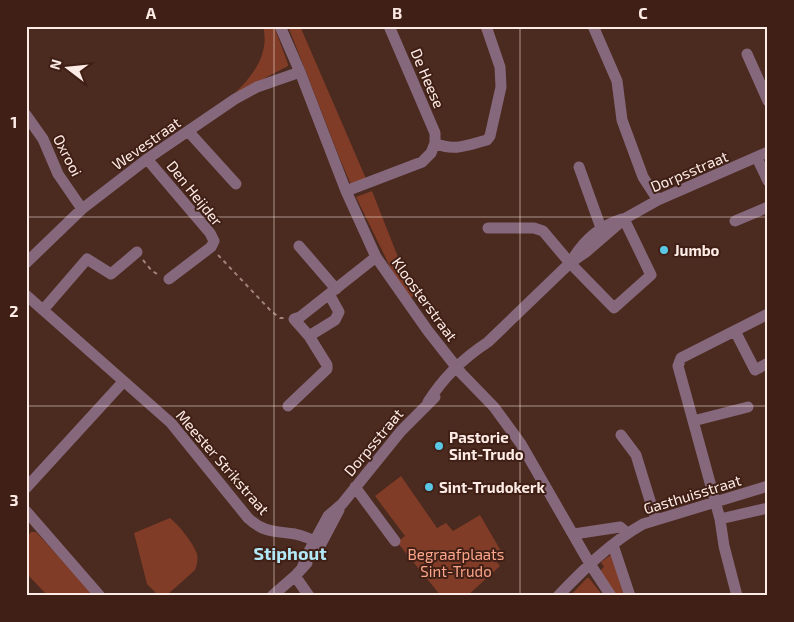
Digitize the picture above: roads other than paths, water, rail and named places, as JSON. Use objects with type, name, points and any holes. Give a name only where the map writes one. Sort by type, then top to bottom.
[{"type":"street","name":"Kloosterstraat","points":[[280,26],[300,72],[346,192],[376,257],[428,331],[459,371],[494,408],[521,444],[590,564],[611,596]]},
{"type":"street","name":"De Heese","points":[[389,26],[435,133],[435,143]]},
{"type":"street","points":[[346,192],[422,162],[431,153],[435,143],[445,148],[455,149],[487,140],[490,136],[501,87],[500,67],[486,26]]},
{"type":"street","points":[[593,26],[617,81],[622,120],[643,176],[658,200]]},
{"type":"street","points":[[746,54],[768,101]]},
{"type":"street","name":"Wevestraat","points":[[26,263],[82,208],[147,159],[235,99],[257,87],[300,72]]},
{"type":"street","name":"Oxrooi","points":[[26,115],[43,138],[58,174],[82,208]]},
{"type":"street","points":[[188,131],[236,184]]},
{"type":"street","points":[[762,155],[768,181]]},
{"type":"street","name":"Dorpsstraat","points":[[272,596],[298,572],[318,542],[328,516],[342,504],[401,431],[428,402],[444,390],[459,371],[480,354],[488,342],[570,263],[586,252],[624,219],[658,200],[762,155]]},
{"type":"street","name":"Den Heijder","points":[[147,159],[210,233],[214,241],[211,247],[169,279]]},
{"type":"street","points":[[579,167],[601,228]]},
{"type":"street","points":[[735,221],[768,206]]},
{"type":"street","points":[[488,228],[534,228],[543,231],[570,263],[614,308],[652,275],[624,219]]},
{"type":"street","name":"Dorpsstraat","points":[[570,263],[580,247],[601,228],[608,223],[624,219]]},
{"type":"street","points":[[298,246],[333,291],[339,312],[335,320],[309,336]]},
{"type":"street","points":[[43,310],[87,259],[111,274],[137,252]]},
{"type":"street","points":[[288,406],[326,369],[327,365],[309,336],[294,319],[300,317],[376,257]]},
{"type":"street","name":"Meester Strikstraat","points":[[26,295],[171,423],[255,525],[275,533],[294,534],[318,542]]},
{"type":"street","points":[[738,596],[724,546],[716,503],[678,372],[678,362],[686,356],[736,331],[767,318]]},
{"type":"street","points":[[736,331],[755,370],[768,363]]},
{"type":"street","points":[[26,488],[123,382]]},
{"type":"street","points":[[692,420],[748,407]]},
{"type":"street","points":[[621,434],[636,455],[656,520]]},
{"type":"street","name":"Gasthuisstraat","points":[[558,596],[590,564],[627,533],[656,520],[768,486]]},
{"type":"street","points":[[355,487],[395,541]]},
{"type":"street","points":[[720,519],[768,508]]},
{"type":"street","points":[[29,519],[100,596]]},
{"type":"street","points":[[574,534],[620,527],[627,533]]},
{"type":"street","points":[[613,545],[630,596]]},
{"type":"street","points":[[298,572],[309,596]]},
{"type":"place","name":"Jumbo","points":[[664,250]]},
{"type":"place","name":"Pastorie Sint-Trudo","points":[[439,446]]},
{"type":"place","name":"Sint-Trudokerk","points":[[429,487]]},
{"type":"district","name":"Stiphout","points":[[290,553]]},
{"type":"park label","name":"Begraafplaats Sint-Trudo","points":[[456,562]]}]
